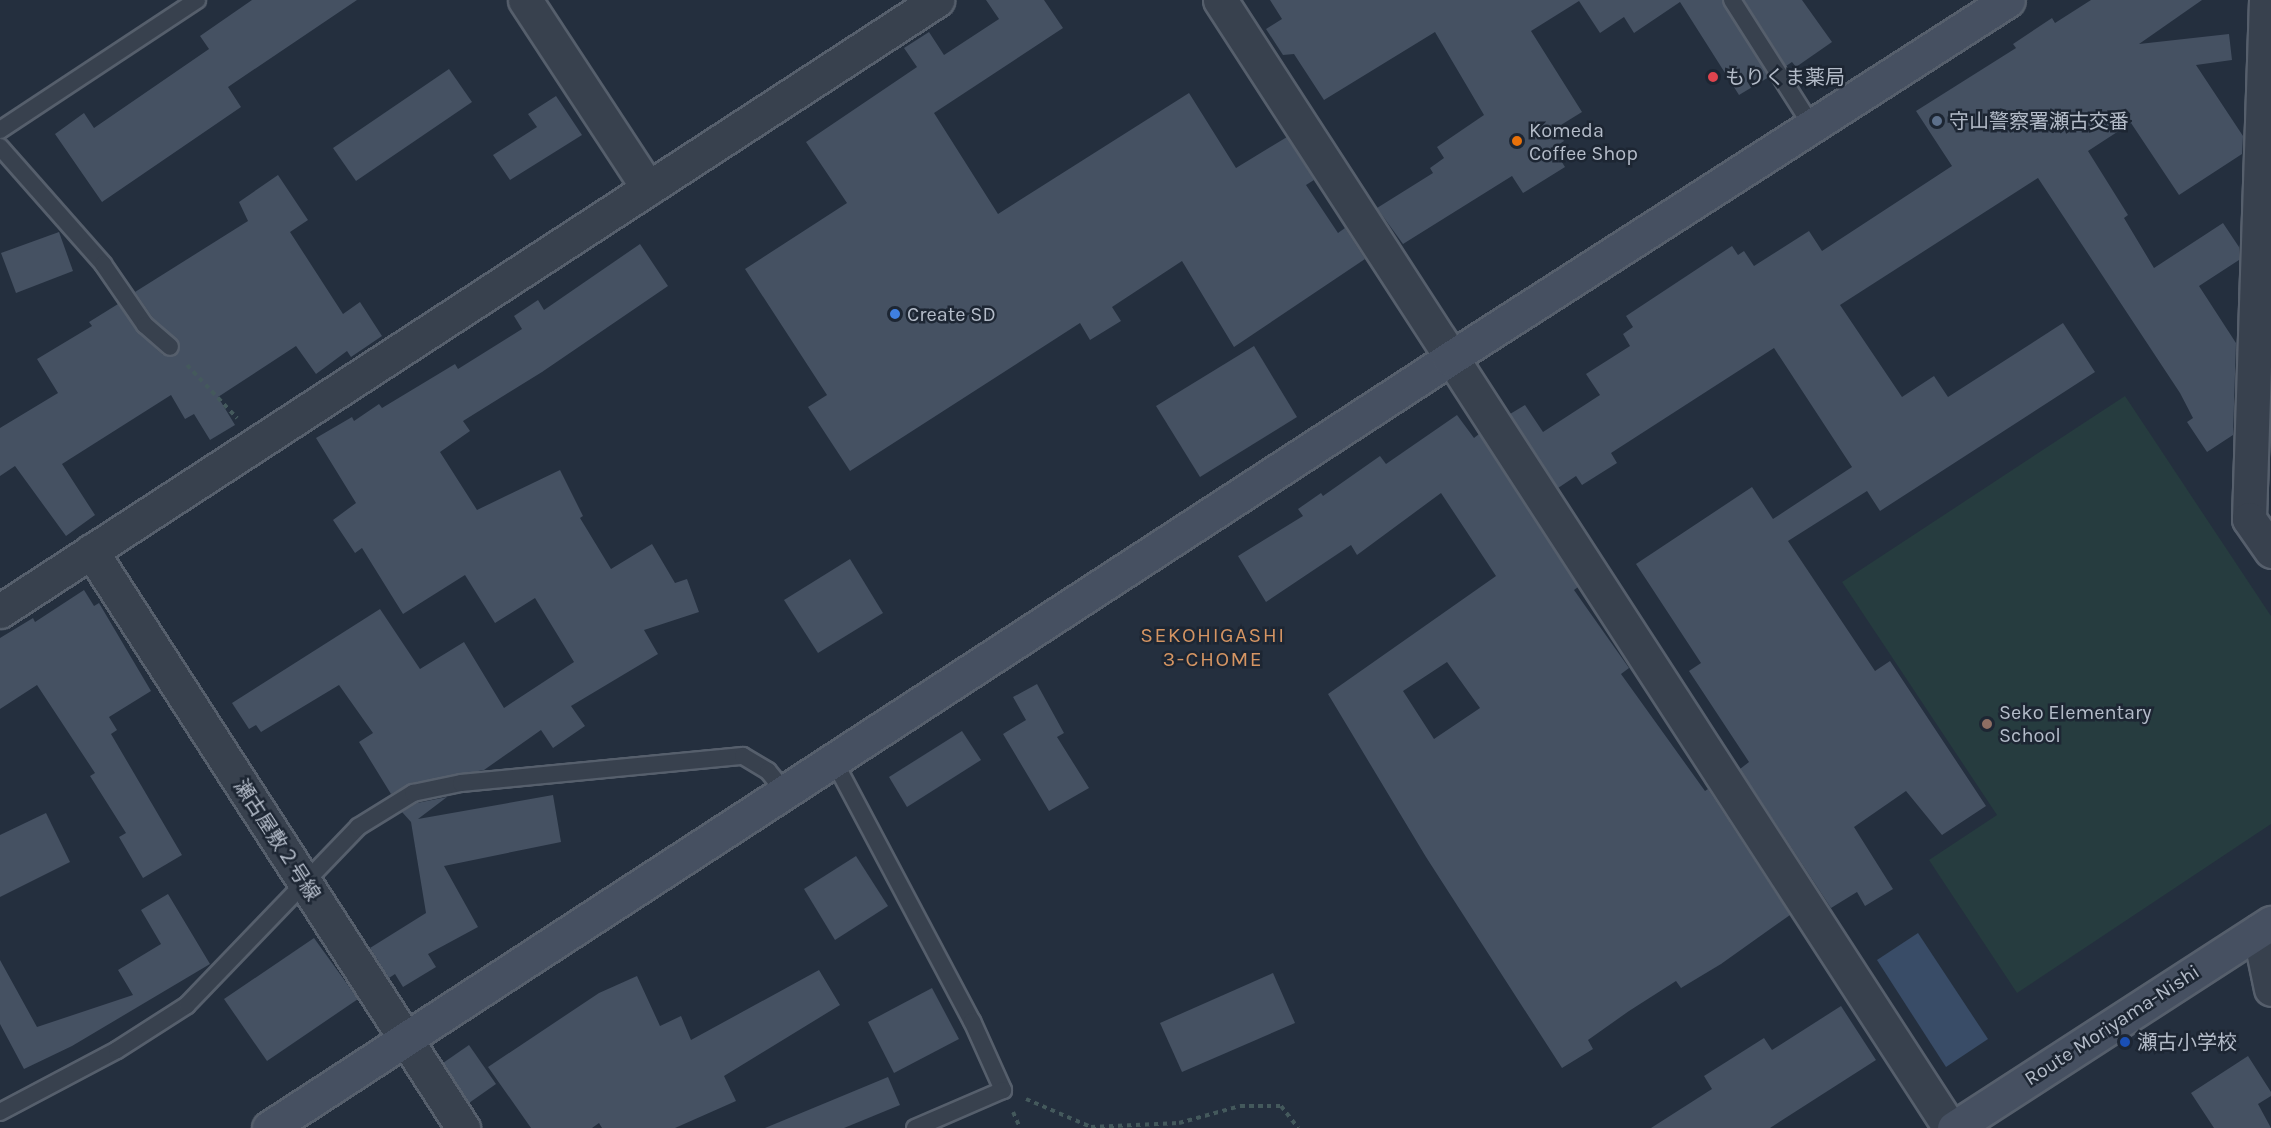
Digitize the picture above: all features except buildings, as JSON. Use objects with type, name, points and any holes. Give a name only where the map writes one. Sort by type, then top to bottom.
[{"type":"street","points":[[525,0],[648,188]]},
{"type":"street","points":[[0,611],[937,0]]},
{"type":"street","points":[[1220,0],[1449,359],[1952,1128]]},
{"type":"street","points":[[269,1128],[833,759],[1812,126],[1973,11],[2008,0]]},
{"type":"street","points":[[2266,0],[2249,519],[2271,551]]},
{"type":"street","name":"瀬古屋敷２号線","points":[[92,551],[404,1040],[463,1128]]},
{"type":"street","points":[[2265,927],[2271,989]]},
{"type":"street","name":"Route Moriyama-Nishi","points":[[1952,1128],[2265,927]]},
{"type":"lane","points":[[0,130],[197,0]]},
{"type":"lane","points":[[1732,0],[1812,126]]},
{"type":"lane","points":[[0,147],[103,264],[145,325],[170,347]]},
{"type":"lane","points":[[0,1112],[117,1050],[187,1005],[358,827],[413,793],[461,783],[743,756],[768,771],[784,791]]},
{"type":"lane","points":[[833,759],[972,1021],[1003,1090],[915,1128]]},
{"type":"path","points":[[170,347],[260,441]]},
{"type":"path","points":[[1003,1090],[1092,1127],[1179,1123],[1240,1106],[1281,1106],[1298,1128]]},
{"type":"green space","points":[[2125,396],[2271,616],[2271,824],[2017,993],[1929,860],[1997,815],[1842,582]]},
{"type":"water","points":[[1918,933],[1988,1039],[1946,1067],[1877,960]]},
{"type":"place","name":"もりくま薬局","points":[[1713,77]]},
{"type":"place","name":"守山警察署瀬古交番","points":[[1937,121]]},
{"type":"place","name":"Komeda Coffee Shop","points":[[1517,141]]},
{"type":"place","name":"Create SD","points":[[895,314]]},
{"type":"place","name":"Seko Elementary School","points":[[1987,724]]},
{"type":"place","name":"瀬古小学校","points":[[2125,1042]]},
{"type":"district","name":"SEKOHIGASHI 3-CHOME","points":[[1213,647]]}]
